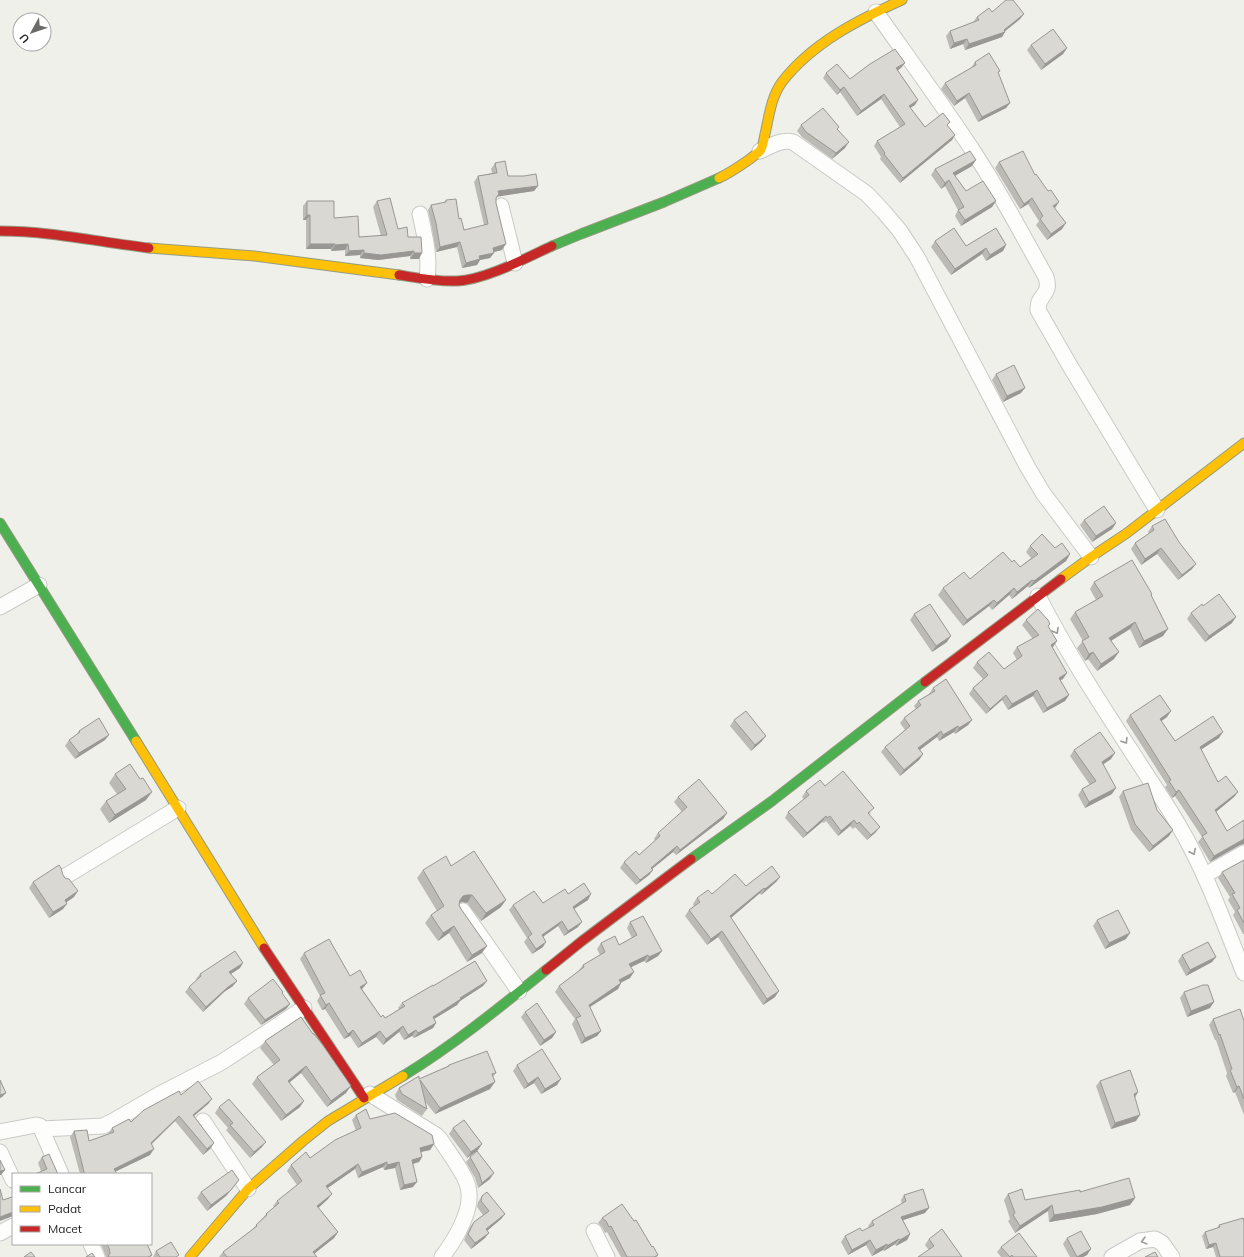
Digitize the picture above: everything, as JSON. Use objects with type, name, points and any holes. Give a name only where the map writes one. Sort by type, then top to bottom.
[{"type":"street","points":[[760,151],[764,142],[773,98],[781,83],[798,64],[820,46],[876,12],[902,0]]},
{"type":"street","points":[[876,12],[945,109],[1001,196],[1049,285],[1048,289],[1040,300],[1038,310],[1157,510]]},
{"type":"street","points":[[0,230],[72,236],[126,245],[172,250],[254,256],[445,281],[470,279],[491,273],[581,234],[664,202],[732,172],[760,151],[782,141],[793,142],[868,194],[900,231],[917,257],[1027,466],[1043,493],[1091,557]]},
{"type":"street","points":[[501,206],[514,263]]},
{"type":"street","points":[[420,214],[428,255],[428,279]]},
{"type":"street","points":[[193,1256],[248,1189],[328,1121],[404,1075],[470,1031],[582,941],[711,844],[772,801],[1038,596],[1157,510],[1244,442]]},
{"type":"street","points":[[0,523],[263,947],[304,1008],[367,1096],[436,1135],[440,1139],[468,1185],[470,1195],[464,1218],[451,1246],[442,1257]]},
{"type":"street","points":[[0,607],[39,585]]},
{"type":"street","points":[[1038,596],[1055,630],[1083,677],[1170,811],[1205,875],[1244,973]]},
{"type":"street","points":[[66,876],[178,808]]},
{"type":"street","points":[[1205,875],[1244,853]]},
{"type":"street","points":[[463,911],[520,992]]},
{"type":"street","points":[[42,1129],[102,1126],[113,1121],[160,1094],[222,1062],[304,1008]]},
{"type":"street","points":[[203,1121],[248,1189]]},
{"type":"street","points":[[0,1132],[36,1125],[40,1126],[61,1173]]},
{"type":"street","points":[[0,1152],[12,1178]]},
{"type":"street","points":[[0,1233],[12,1227]]},
{"type":"street","points":[[594,1231],[607,1257]]},
{"type":"street","points":[[1112,1257],[1140,1241],[1155,1239],[1162,1243],[1172,1257]]},
{"type":"street","points":[[91,1245],[97,1257]]},
{"type":"building","points":[[1006,0],[1013,0],[1024,14],[1004,30],[1005,32],[969,44],[967,39],[954,43],[950,31],[979,20],[977,17],[989,8],[992,12]]},
{"type":"building","points":[[1053,29],[1067,48],[1045,64],[1031,45]]},
{"type":"building","points":[[895,49],[905,63],[896,68],[918,100],[909,106],[925,127],[943,113],[950,122],[947,125],[955,135],[903,178],[884,154],[885,153],[877,141],[905,124],[884,94],[861,111],[844,87],[840,90],[826,73],[837,64],[850,79],[870,64]]},
{"type":"building","points":[[989,53],[1000,71],[998,72],[1010,103],[982,117],[969,93],[957,101],[945,83],[976,65],[975,62]]},
{"type":"building","points":[[823,108],[839,127],[837,129],[849,142],[836,153],[806,132],[801,125]]},
{"type":"building","points":[[970,151],[976,160],[953,173],[966,191],[983,181],[996,201],[965,220],[958,210],[964,207],[949,180],[945,183],[935,169]]},
{"type":"building","points":[[1023,151],[1035,175],[1036,174],[1048,191],[1051,190],[1059,202],[1053,206],[1066,223],[1051,234],[1040,219],[1043,216],[1032,198],[1024,204],[999,162]]},
{"type":"building","points":[[505,161],[508,176],[536,174],[538,186],[498,191],[499,194],[496,198],[496,203],[506,244],[493,248],[494,253],[479,256],[480,259],[466,263],[460,242],[440,247],[431,205],[446,202],[446,200],[456,199],[459,219],[461,218],[464,230],[488,224],[478,176],[497,173],[495,163]]},
{"type":"building","points":[[390,198],[398,229],[407,227],[408,237],[421,237],[422,253],[414,253],[414,251],[381,255],[364,253],[364,250],[349,251],[348,244],[310,244],[310,215],[307,215],[307,201],[334,201],[334,218],[358,216],[359,237],[387,235],[377,201]]},
{"type":"building","points":[[954,228],[966,246],[996,228],[1006,245],[990,255],[986,248],[955,269],[935,241]]},
{"type":"building","points":[[1014,365],[1025,388],[1007,396],[996,374]]},
{"type":"building","points":[[1104,506],[1116,523],[1096,536],[1084,520]]},
{"type":"building","points":[[1165,519],[1179,542],[1196,564],[1182,575],[1161,548],[1145,559],[1135,543],[1154,530],[1152,526]]},
{"type":"building","points":[[1042,534],[1055,548],[1062,543],[1070,554],[1017,592],[1014,588],[997,603],[994,600],[967,620],[943,588],[964,572],[970,579],[1003,552],[1012,562],[1014,560],[1020,567],[1038,554],[1030,546]]},
{"type":"building","points":[[1132,560],[1152,594],[1151,595],[1168,629],[1144,641],[1135,622],[1109,638],[1119,652],[1101,664],[1093,652],[1089,654],[1082,641],[1089,637],[1075,612],[1103,596],[1094,582]]},
{"type":"building","points":[[1219,594],[1236,617],[1209,636],[1191,613],[1202,604],[1203,606]]},
{"type":"building","points":[[930,604],[951,636],[936,646],[914,614]]},
{"type":"building","points":[[1038,609],[1048,620],[1050,624],[1048,626],[1057,641],[1051,645],[1067,673],[1059,678],[1069,695],[1047,708],[1037,690],[1012,704],[1006,695],[990,709],[973,688],[988,675],[977,662],[989,652],[1004,669],[1022,656],[1017,647],[1039,635],[1026,620]]},
{"type":"building","points":[[946,679],[972,720],[943,735],[941,731],[918,748],[923,754],[904,770],[885,747],[910,726],[904,718],[921,705],[918,701],[935,691],[933,688]]},
{"type":"building","points":[[1160,695],[1171,711],[1160,719],[1175,741],[1213,716],[1223,732],[1200,747],[1218,782],[1226,776],[1238,792],[1215,810],[1227,831],[1244,820],[1244,839],[1214,856],[1202,836],[1207,833],[1179,790],[1176,792],[1169,781],[1171,780],[1130,715]]},
{"type":"building","points":[[746,711],[766,736],[755,745],[734,720]]},
{"type":"building","points":[[99,718],[109,735],[79,753],[69,740],[80,732],[79,731]]},
{"type":"building","points":[[1100,732],[1115,753],[1102,762],[1116,788],[1089,802],[1082,789],[1096,781],[1074,750]]},
{"type":"building","points":[[130,764],[140,779],[143,778],[152,792],[115,815],[106,801],[126,789],[115,774]]},
{"type":"building","points":[[843,771],[874,808],[868,813],[880,827],[871,835],[859,822],[857,824],[854,820],[841,831],[830,816],[827,818],[826,816],[807,833],[788,812],[809,795],[806,791],[820,780],[825,786]]},
{"type":"building","points":[[699,779],[727,813],[680,850],[677,846],[651,868],[653,870],[640,880],[624,862],[636,851],[639,855],[660,836],[658,833],[687,807],[678,797]]},
{"type":"building","points":[[1148,783],[1157,810],[1173,830],[1153,846],[1135,824],[1123,791]]},
{"type":"building","points":[[474,851],[506,900],[486,913],[472,895],[463,896],[460,900],[459,905],[461,909],[487,946],[472,955],[454,926],[443,933],[431,915],[444,906],[423,870],[446,856],[451,866]]},
{"type":"building","points":[[1244,860],[1244,923],[1237,910],[1240,908],[1232,894],[1235,893],[1222,872]]},
{"type":"building","points":[[59,865],[65,878],[69,879],[78,891],[65,900],[67,904],[53,912],[33,882]]},
{"type":"building","points":[[772,866],[780,877],[730,916],[779,991],[767,999],[722,931],[711,939],[689,910],[700,902],[697,898],[708,890],[712,894],[735,874],[746,886]]},
{"type":"building","points":[[584,883],[591,894],[573,907],[582,922],[568,931],[562,921],[542,935],[546,942],[536,949],[528,937],[532,934],[513,905],[534,891],[543,903],[565,889],[568,894]]},
{"type":"building","points":[[1118,910],[1130,933],[1109,943],[1097,920]]},
{"type":"building","points":[[643,916],[662,951],[649,957],[648,955],[629,964],[634,972],[619,980],[621,983],[589,1005],[601,1031],[585,1038],[576,1018],[581,1016],[559,986],[584,967],[583,965],[605,952],[601,943],[615,936],[619,945],[637,935],[630,922]]},
{"type":"building","points":[[329,939],[350,976],[360,970],[367,983],[360,987],[381,1017],[383,1015],[385,1018],[405,1006],[402,1003],[475,961],[487,981],[433,1017],[436,1023],[418,1033],[416,1030],[408,1035],[403,1026],[386,1039],[380,1031],[362,1043],[353,1030],[348,1034],[329,1003],[326,1005],[320,995],[325,993],[304,953]]},
{"type":"building","points":[[1208,942],[1216,957],[1190,970],[1182,955]]},
{"type":"building","points":[[235,951],[243,963],[229,972],[237,981],[206,1007],[189,987],[201,976],[200,974]]},
{"type":"building","points":[[273,979],[290,1004],[265,1020],[248,998]]},
{"type":"building","points":[[1203,985],[1208,985],[1214,1002],[1191,1011],[1184,992]]},
{"type":"building","points":[[537,1003],[556,1032],[544,1040],[525,1012]]},
{"type":"building","points":[[1240,1009],[1244,1021],[1244,1099],[1230,1070],[1232,1069],[1220,1034],[1219,1035],[1213,1019]]},
{"type":"building","points":[[301,1017],[351,1086],[331,1101],[306,1066],[288,1081],[304,1101],[286,1115],[257,1077],[280,1060],[265,1041]]},
{"type":"building","points":[[542,1049],[561,1079],[545,1089],[538,1077],[528,1084],[517,1065]]},
{"type":"building","points":[[487,1051],[496,1073],[492,1074],[495,1082],[440,1108],[420,1080],[427,1109],[402,1094],[399,1088],[419,1076],[419,1079],[449,1065]]},
{"type":"building","points":[[1130,1070],[1138,1092],[1134,1094],[1140,1115],[1115,1123],[1100,1081]]},
{"type":"building","points":[[0,1080],[6,1093],[0,1095]]},
{"type":"building","points":[[198,1081],[212,1099],[193,1115],[214,1143],[207,1149],[179,1116],[151,1143],[154,1149],[114,1169],[116,1173],[84,1173],[74,1131],[87,1130],[89,1141],[114,1132],[112,1128],[129,1119],[131,1122],[144,1110],[179,1091],[181,1095]]},
{"type":"building","points":[[229,1099],[266,1142],[254,1152],[230,1125],[233,1123],[219,1107]]},
{"type":"building","points":[[366,1109],[370,1119],[395,1113],[432,1135],[434,1144],[420,1148],[422,1157],[412,1160],[417,1182],[404,1185],[399,1162],[387,1165],[387,1162],[362,1172],[358,1164],[326,1186],[332,1194],[317,1206],[338,1232],[313,1252],[317,1257],[227,1257],[223,1252],[257,1226],[256,1225],[267,1215],[266,1214],[279,1203],[277,1201],[302,1181],[291,1165],[306,1152],[310,1158],[335,1140],[361,1128],[356,1115]]},
{"type":"building","points":[[464,1120],[482,1144],[471,1152],[453,1128]]},
{"type":"building","points":[[477,1151],[494,1173],[482,1183],[479,1173],[470,1157]]},
{"type":"building","points":[[49,1154],[58,1173],[37,1173],[47,1169],[42,1157]]},
{"type":"building","points":[[0,1160],[5,1170],[0,1171]]},
{"type":"building","points":[[232,1170],[239,1180],[230,1191],[211,1205],[201,1192]]},
{"type":"building","points":[[1129,1178],[1135,1198],[1102,1207],[1054,1215],[1052,1205],[1020,1226],[1013,1215],[1015,1213],[1008,1194],[1022,1189],[1025,1200],[1080,1190],[1080,1192]]},
{"type":"building","points":[[0,1189],[3,1200],[12,1197],[12,1212],[0,1217]]},
{"type":"building","points":[[923,1189],[929,1208],[901,1217],[910,1234],[876,1250],[870,1240],[852,1250],[845,1236],[860,1228],[862,1231],[874,1225],[872,1221],[906,1201],[904,1195]]},
{"type":"building","points":[[487,1192],[505,1214],[486,1229],[489,1233],[475,1243],[468,1234],[474,1222],[489,1211],[481,1201],[482,1196]]},
{"type":"building","points":[[622,1204],[634,1221],[636,1220],[658,1255],[654,1257],[627,1257],[611,1226],[609,1227],[606,1221],[602,1218]]},
{"type":"building","points":[[1243,1218],[1244,1257],[1220,1257],[1216,1243],[1209,1245],[1205,1232],[1220,1227],[1219,1225]]},
{"type":"building","points":[[942,1229],[962,1257],[918,1257],[934,1246],[929,1239]]},
{"type":"building","points":[[1081,1231],[1091,1249],[1077,1257],[1067,1238]]},
{"type":"building","points":[[1019,1233],[1037,1257],[1013,1257],[1012,1255],[1010,1257],[1001,1247]]},
{"type":"building","points":[[171,1242],[179,1255],[176,1257],[160,1257],[156,1251]]},
{"type":"building","points":[[108,1245],[147,1245],[152,1255],[148,1257],[108,1257],[110,1253]]},
{"type":"building","points":[[31,1252],[35,1257],[24,1257]]},
{"type":"building","points":[[1155,1252],[1158,1257],[1145,1257]]},
{"type":"building","points":[[92,1253],[95,1257],[86,1257]]},
{"type":"traffic: fast","points":[[552,246],[664,202],[719,178]]},
{"type":"traffic: fast","points":[[0,523],[136,741]]},
{"type":"traffic: fast","points":[[691,859],[772,801],[925,682]]},
{"type":"traffic: fast","points":[[403,1076],[459,1038],[546,970]]},
{"type":"traffic: slow","points":[[719,178],[739,167],[760,151],[763,145],[775,94],[782,82],[794,68],[822,44],[837,34],[853,24],[902,0]]},
{"type":"traffic: slow","points":[[149,248],[254,256],[399,275]]},
{"type":"traffic: slow","points":[[1061,579],[1127,533],[1244,443]]},
{"type":"traffic: slow","points":[[136,741],[264,948]]},
{"type":"traffic: slow","points":[[190,1257],[248,1189],[303,1141],[328,1121],[403,1076]]},
{"type":"traffic: jam","points":[[0,231],[19,231],[56,235],[149,248]]},
{"type":"traffic: jam","points":[[399,275],[428,280],[468,280],[493,273],[552,246]]},
{"type":"traffic: jam","points":[[925,682],[1061,579]]},
{"type":"traffic: jam","points":[[546,970],[691,859]]},
{"type":"traffic: jam","points":[[264,948],[364,1098]]}]
